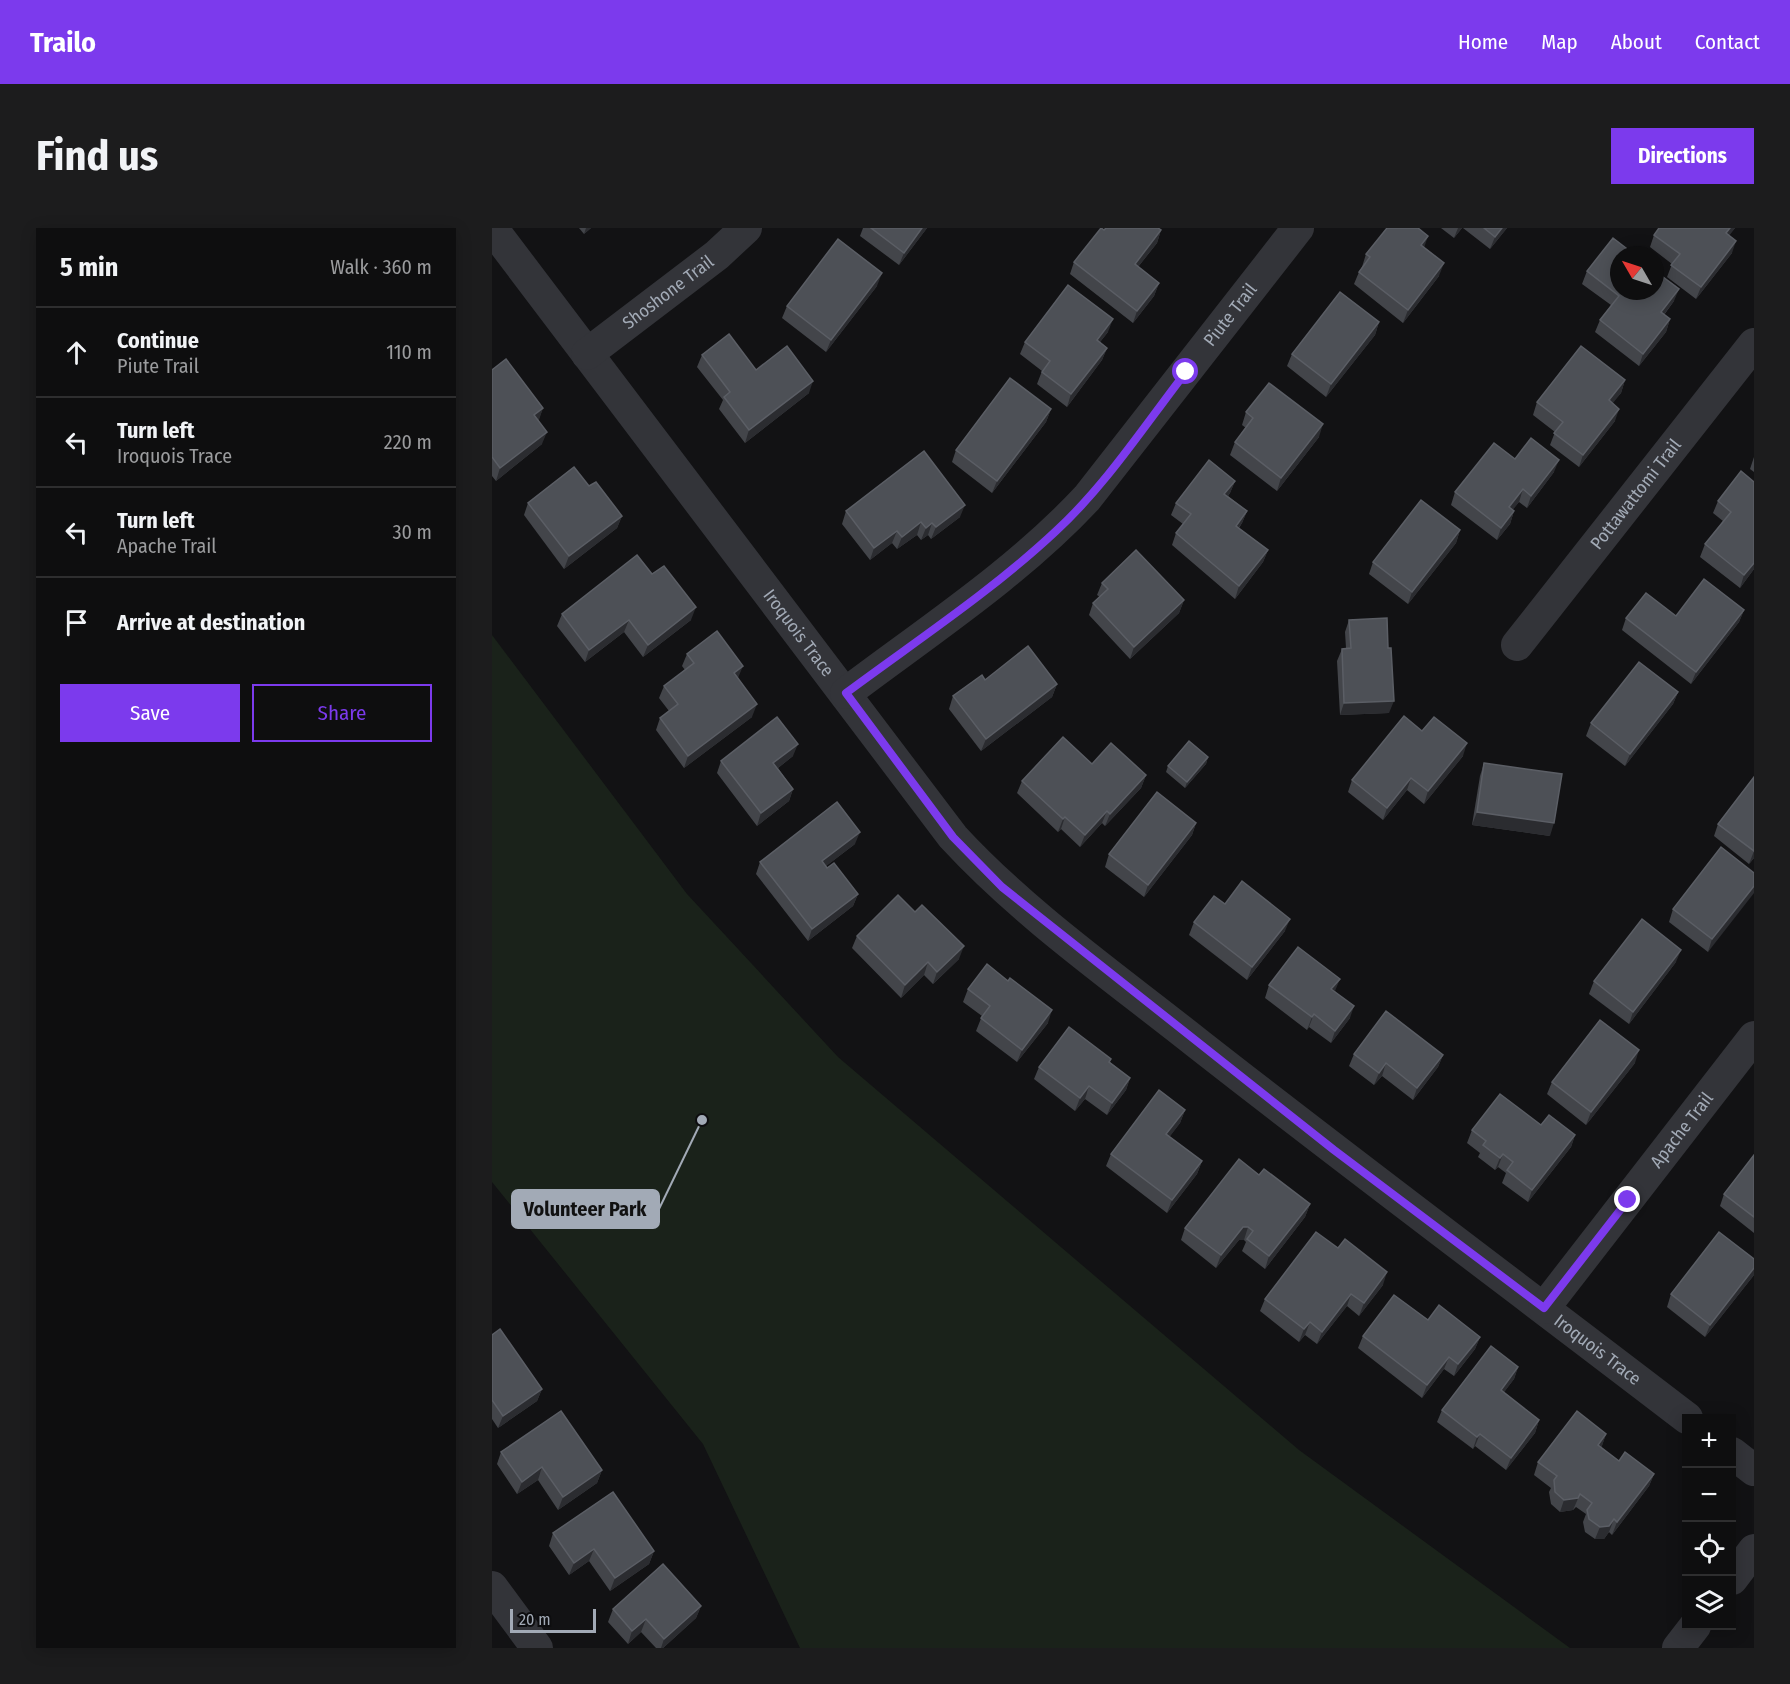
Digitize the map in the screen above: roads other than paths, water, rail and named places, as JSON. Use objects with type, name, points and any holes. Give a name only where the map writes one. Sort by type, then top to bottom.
[{"type":"street","name":"Iroquois Trace","points":[[492,228],[953,837],[1002,887],[1334,1150],[1682,1415]]},
{"type":"street","name":"Shoshone Trail","points":[[587,354],[717,255],[746,228]]},
{"type":"street","name":"Piute Trail","points":[[846,693],[1017,564],[1057,531],[1095,489],[1298,228]]},
{"type":"street","name":"Pottawattomi Trail","points":[[1517,645],[1754,344]]},
{"type":"street","name":"Apache Trail","points":[[1544,1308],[1754,1037]]},
{"type":"street","points":[[1736,1457],[1754,1470]]},
{"type":"street","points":[[1733,1576],[1754,1550]]},
{"type":"street","points":[[492,1587],[537,1648]]},
{"type":"street","points":[[1678,1648],[1692,1630]]},
{"type":"place","name":"Volunteer Park","points":[[702,1120]]}]
